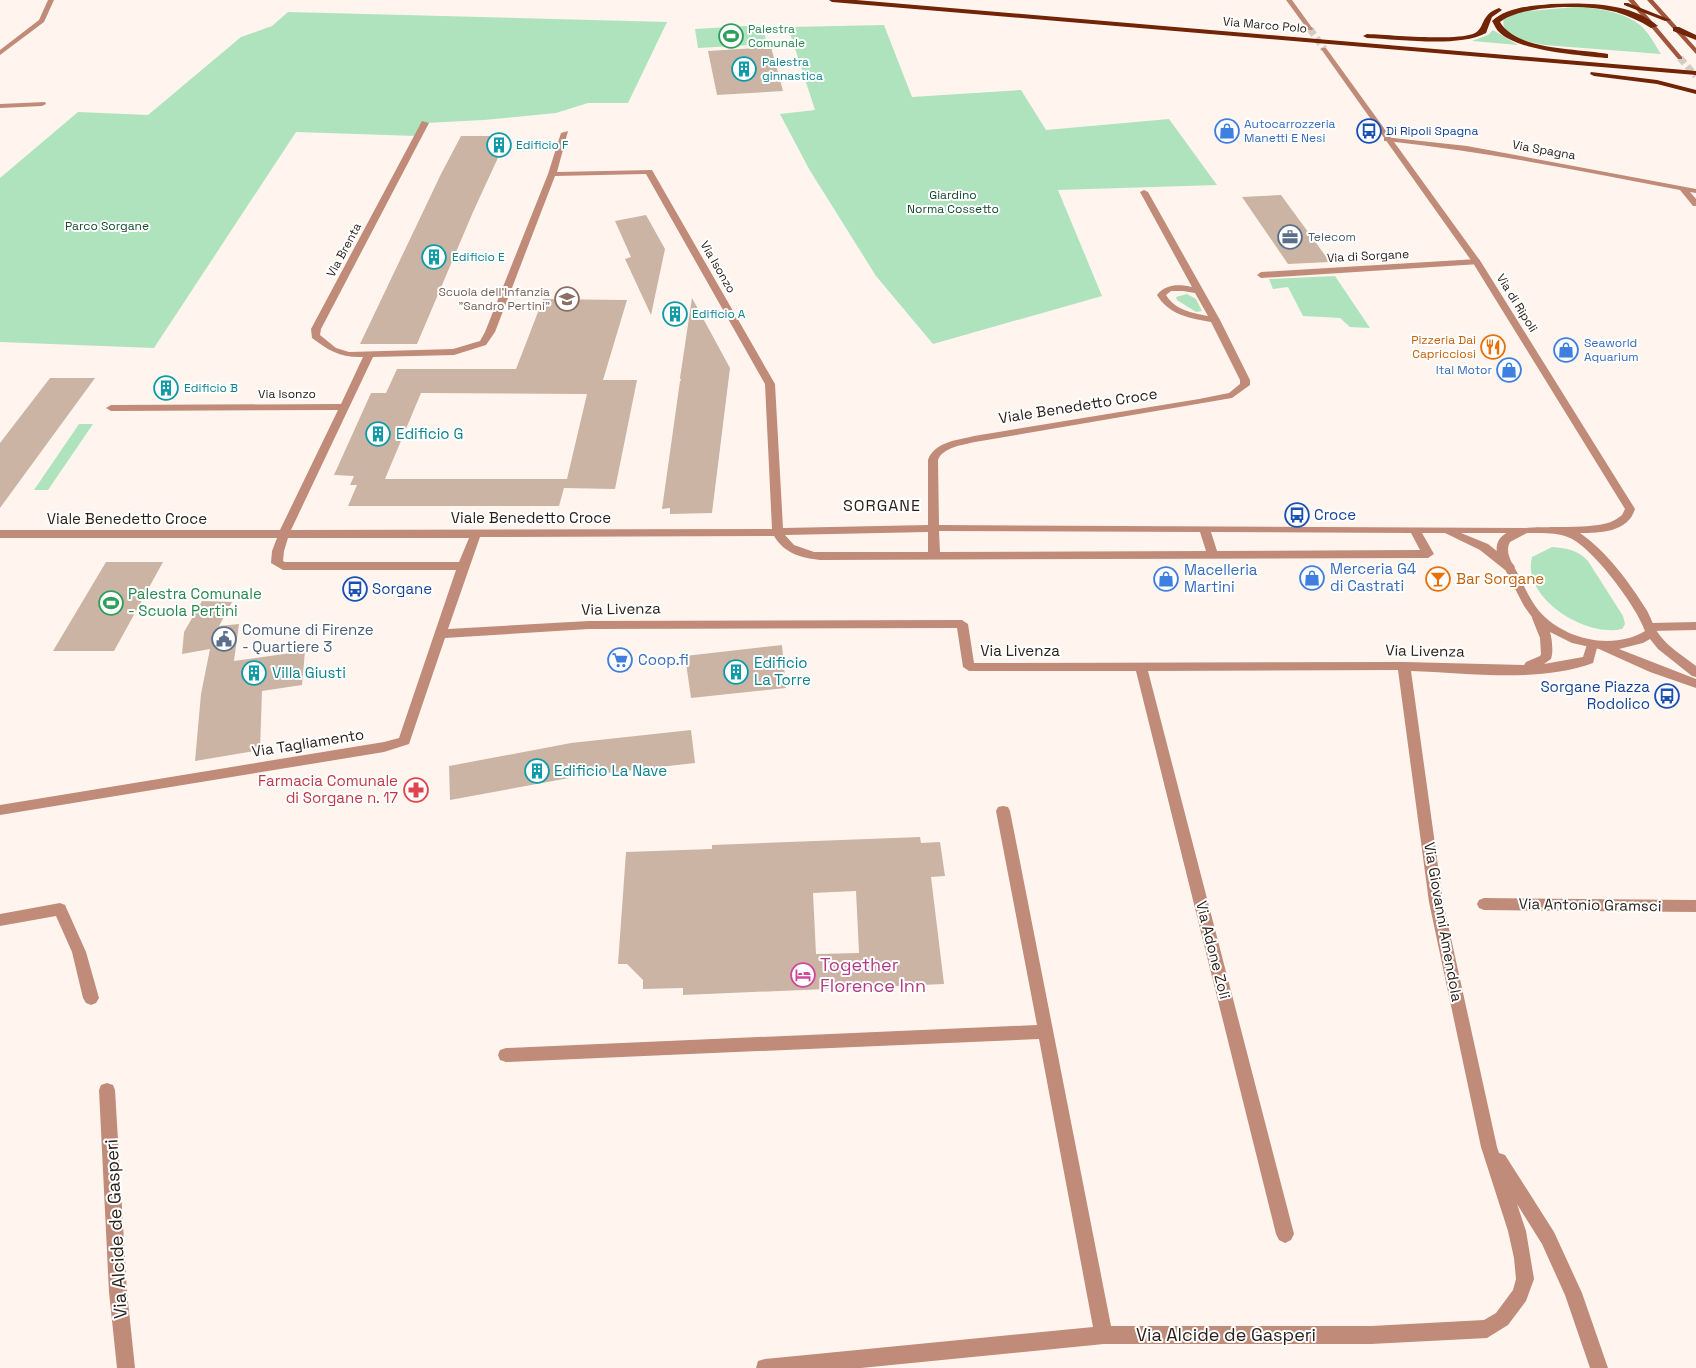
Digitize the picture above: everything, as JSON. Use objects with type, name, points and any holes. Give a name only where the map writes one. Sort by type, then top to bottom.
[{"type":"highway","name":"Via Marco Polo","points":[[832,0],[1696,73]]},
{"type":"highway","name":"Via Marco Polo","points":[[911,0],[1615,57]]},
{"type":"highway","points":[[1351,36],[1466,38],[1483,31],[1488,16],[1502,9],[1586,0],[1614,2],[1639,8],[1667,20]]},
{"type":"highway","points":[[1606,56],[1541,47],[1519,41],[1500,30],[1496,21],[1500,16],[1517,11],[1586,6],[1618,11],[1654,26]]},
{"type":"highway","points":[[1676,29],[1696,38]]},
{"type":"highway","points":[[1356,44],[1646,80],[1696,92]]},
{"type":"highway","points":[[1625,58],[1696,65]]},
{"type":"main road","points":[[1631,0],[1680,58]]},
{"type":"main road","points":[[1650,0],[1696,52]]},
{"type":"street","points":[[0,53],[42,21],[51,0]]},
{"type":"street","points":[[1289,0],[1310,28]]},
{"type":"street","name":"Via di Ripoli","points":[[1324,49],[1477,262],[1630,508],[1630,513],[1624,521],[1611,526],[1557,530]]},
{"type":"street","points":[[0,106],[42,104]]},
{"type":"street","name":"Via Brenta","points":[[369,355],[348,355],[333,350],[315,336],[316,329],[425,123]]},
{"type":"street","points":[[463,566],[283,566],[277,563],[276,558],[284,534],[369,355],[454,352],[483,343],[490,332],[552,174],[565,133]]},
{"type":"street","name":"Via Spagna","points":[[1387,139],[1467,148],[1539,160],[1696,191]]},
{"type":"street","name":"Via Isonzo","points":[[552,174],[649,172],[770,384],[778,532]]},
{"type":"street","points":[[1684,189],[1696,204]]},
{"type":"street","name":"Viale Benedetto Croce","points":[[934,555],[932,460],[939,450],[952,444],[992,436],[1232,395],[1243,388],[1245,380],[1224,335],[1197,291],[1144,192]]},
{"type":"street","name":"Via di Sorgane","points":[[1261,275],[1477,262]]},
{"type":"street","points":[[1197,291],[1192,288],[1176,288],[1167,290],[1161,295],[1174,308],[1197,317],[1215,320]]},
{"type":"street","points":[[1197,317],[1224,335]]},
{"type":"street","name":"Via Isonzo","points":[[111,408],[343,407]]},
{"type":"street","name":"Viale Benedetto Croce","points":[[0,534],[476,534],[778,532],[934,528],[1557,530]]},
{"type":"street","points":[[1205,530],[1212,555]]},
{"type":"street","points":[[778,532],[787,545],[807,555],[1428,554],[1415,530]]},
{"type":"street","name":"Viale Benedetto Croce","points":[[1428,530],[1448,532],[1472,541],[1484,547],[1509,568]]},
{"type":"street","points":[[1527,530],[1510,536],[1502,546],[1503,555],[1523,596],[1538,618],[1572,638],[1597,645],[1696,684]]},
{"type":"street","points":[[1557,530],[1576,536],[1592,548],[1647,618],[1651,630],[1662,646],[1696,673]]},
{"type":"street","name":"Via Tagliamento","points":[[0,810],[384,747],[404,741],[463,566],[476,534]]},
{"type":"street","name":"Via Livenza","points":[[1516,670],[1545,659],[1548,654],[1547,644],[1538,618]]},
{"type":"street","name":"Via Livenza","points":[[440,634],[590,625],[962,624],[969,667],[1404,666],[1516,670],[1556,668],[1578,664],[1589,660],[1597,645]]},
{"type":"street","points":[[1597,645],[1626,644],[1639,640],[1651,630],[1696,626]]},
{"type":"street","name":"Via Giovanni Amendola","points":[[1404,666],[1436,902],[1489,1147]]},
{"type":"street","name":"Via Adone Zoli","points":[[1141,667],[1285,1234]]},
{"type":"street","points":[[1003,811],[1104,1335]]},
{"type":"street","name":"Via Antonio Gramsci","points":[[1484,904],[1696,906]]},
{"type":"street","points":[[0,920],[60,909],[79,952],[92,998]]},
{"type":"street","points":[[506,1055],[1046,1032]]},
{"type":"street","name":"Via Alcide de Gasperi","points":[[107,1090],[118,1292],[126,1368]]},
{"type":"street","points":[[1489,1147],[1548,1238],[1573,1293],[1598,1368]]},
{"type":"street","name":"Via Alcide de Gasperi","points":[[765,1368],[1104,1335],[1371,1335],[1474,1331],[1487,1328],[1502,1319],[1520,1295],[1525,1278],[1517,1231],[1489,1147]]},
{"type":"green space","points":[[1575,7],[1609,11],[1633,20],[1646,31],[1661,54],[1544,45],[1516,38],[1506,30],[1503,24],[1504,18],[1519,12]]},
{"type":"green space","name":"Parco Sorgane","points":[[288,12],[667,22],[628,103],[588,103],[556,113],[425,123],[417,136],[296,132],[154,348],[0,342],[0,178],[78,112],[148,115],[241,37],[272,26]]},
{"type":"green space","name":"Palestra Comunale","points":[[762,25],[767,44],[698,48],[695,29]]},
{"type":"green space","name":"Giardino Norma Cossetto","points":[[884,25],[912,97],[1021,90],[1046,130],[1169,119],[1217,185],[1058,190],[1102,296],[933,344],[876,276],[809,169],[780,114],[815,110],[788,27]]},
{"type":"green space","points":[[1493,30],[1518,45],[1472,41],[1488,35]]},
{"type":"green space","points":[[1335,276],[1370,328],[1350,327],[1340,318],[1303,316],[1288,287],[1273,289],[1269,279]]},
{"type":"green space","points":[[1187,294],[1196,299],[1202,311],[1196,312],[1177,300],[1176,297]]},
{"type":"green space","points":[[79,424],[93,424],[48,490],[34,490]]},
{"type":"green space","points":[[1552,547],[1572,550],[1588,561],[1623,616],[1625,624],[1622,629],[1607,630],[1575,621],[1559,612],[1546,600],[1536,587],[1531,572],[1532,557]]},
{"type":"building","name":"Palestra ginnastica","points":[[771,47],[783,91],[717,95],[708,51]]},
{"type":"building","points":[[461,136],[508,136],[473,212],[417,344],[360,344],[441,174]]},
{"type":"building","name":"Telecom","points":[[1281,195],[1330,262],[1288,264],[1242,197]]},
{"type":"building","points":[[646,215],[665,249],[651,315],[625,259],[631,257],[615,221]]},
{"type":"building","name":"Edificio A","points":[[692,298],[730,368],[712,513],[670,514],[670,508],[662,509]]},
{"type":"building","name":"Edificio G","points":[[543,299],[627,300],[603,380],[637,380],[615,489],[564,488],[559,506],[348,506],[357,485],[350,485],[354,476],[334,475],[371,393],[386,393],[397,369],[516,369]],"holes":[[[421,393],[587,394],[567,479],[385,479]]]},
{"type":"building","points":[[50,378],[95,378],[0,508],[0,443]]},
{"type":"building","name":"Palestra Comunale - Scuola Pertini","points":[[106,562],[163,562],[114,651],[53,651]]},
{"type":"building","name":"Villa Giusti","points":[[202,601],[232,602],[219,626],[239,624],[234,661],[305,651],[302,685],[262,691],[260,750],[195,761],[201,694],[210,649],[182,654],[184,632]]},
{"type":"building","name":"Edificio La Torre","points":[[782,645],[786,688],[691,698],[685,656]]},
{"type":"building","name":"Edificio La Nave","points":[[691,730],[695,763],[580,776],[450,800],[449,766],[571,743]]},
{"type":"building","name":"Together Florence Inn","points":[[920,837],[921,843],[940,842],[945,876],[931,877],[944,984],[683,995],[683,988],[643,989],[643,980],[627,964],[618,964],[626,852],[712,849],[712,845]],"holes":[[[856,891],[859,953],[816,954],[813,893]]]},
{"type":"tunnel","points":[[1310,29],[1324,49]]},
{"type":"tunnel","points":[[1680,58],[1696,76]]},
{"type":"place","name":"Palestra Comunale","points":[[731,36]]},
{"type":"place","name":"Palestra ginnastica","points":[[744,69]]},
{"type":"place","name":"Autocarrozzeria Manetti E Nesi","points":[[1227,131]]},
{"type":"place","name":"Di Ripoli Spagna","points":[[1369,131]]},
{"type":"place","name":"Edificio F","points":[[499,145]]},
{"type":"place","name":"Telecom","points":[[1290,237]]},
{"type":"place","name":"Edificio E","points":[[434,257]]},
{"type":"place","name":"Scuola dell'Infanzia \"Sandro Pertini\"","points":[[567,299]]},
{"type":"place","name":"Edificio A","points":[[675,314]]},
{"type":"place","name":"Pizzeria Dai Capricciosi","points":[[1493,347]]},
{"type":"place","name":"Seaworld Aquarium","points":[[1566,350]]},
{"type":"place","name":"Ital Motor","points":[[1509,370]]},
{"type":"place","name":"Edificio B","points":[[166,388]]},
{"type":"place","name":"Edificio G","points":[[378,434]]},
{"type":"place","name":"Croce","points":[[1297,515]]},
{"type":"place","name":"Merceria G4 di Castrati","points":[[1312,578]]},
{"type":"place","name":"Macelleria Martini","points":[[1166,579]]},
{"type":"place","name":"Bar Sorgane","points":[[1438,579]]},
{"type":"place","name":"Sorgane","points":[[355,589]]},
{"type":"place","name":"Palestra Comunale - Scuola Pertini","points":[[111,603]]},
{"type":"place","name":"Comune di Firenze - Quartiere 3","points":[[224,639]]},
{"type":"place","name":"Coop.fi","points":[[620,660]]},
{"type":"place","name":"Edificio La Torre","points":[[736,672]]},
{"type":"place","name":"Villa Giusti","points":[[254,673]]},
{"type":"place","name":"Sorgane Piazza Rodolico","points":[[1667,696]]},
{"type":"place","name":"Edificio La Nave","points":[[537,771]]},
{"type":"place","name":"Farmacia Comunale di Sorgane n. 17","points":[[416,790]]},
{"type":"place","name":"Together Florence Inn","points":[[803,975]]},
{"type":"district","name":"SORGANE","points":[[882,505]]}]
